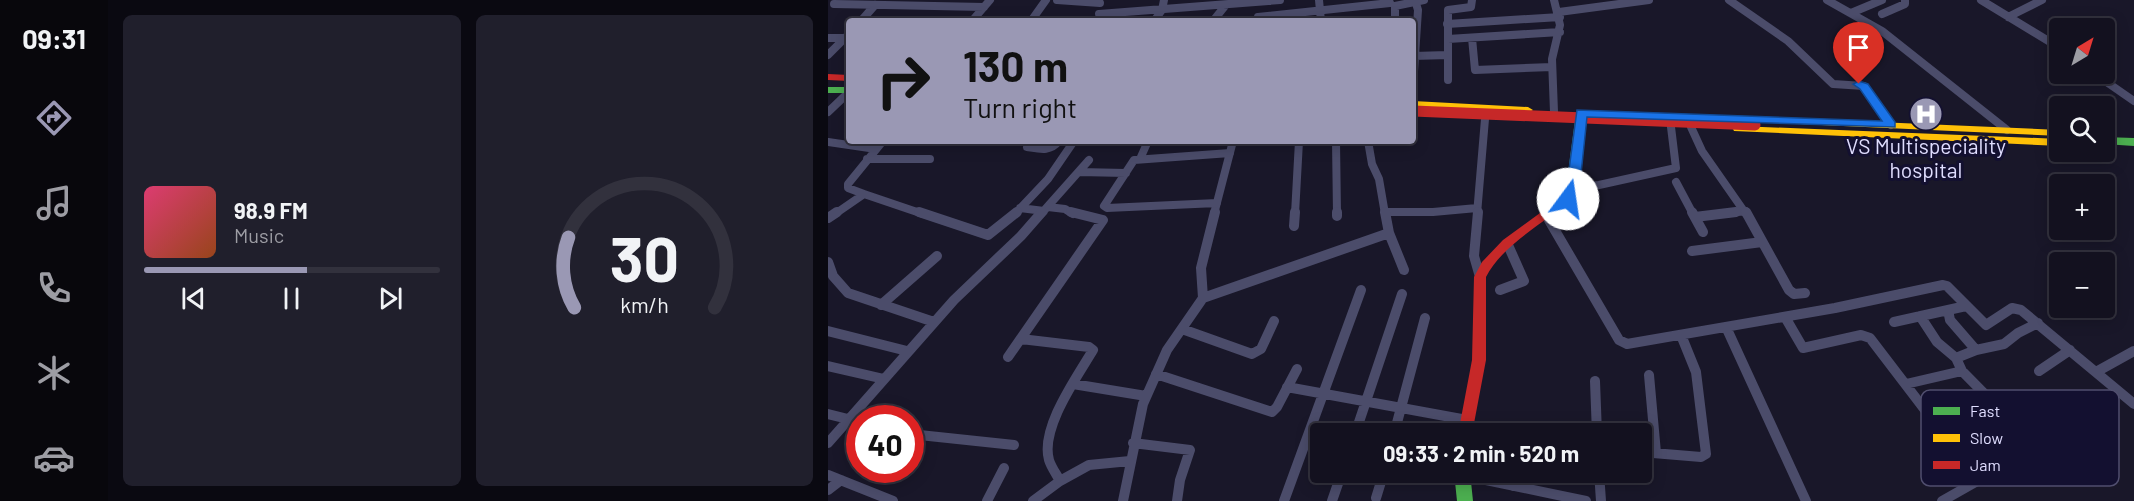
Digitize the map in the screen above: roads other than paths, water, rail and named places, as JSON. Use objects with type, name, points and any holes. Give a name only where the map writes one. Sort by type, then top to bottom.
[{"type":"main road","points":[[828,77],[846,78]]},
{"type":"main road","points":[[828,85],[846,89]]},
{"type":"main road","points":[[828,90],[846,90]]},
{"type":"main road","points":[[1416,104],[1554,112],[1582,118],[1671,127],[2049,143]]},
{"type":"main road","points":[[1416,111],[1755,125],[1892,128],[2049,137]]},
{"type":"main road","points":[[1416,116],[1485,119],[1582,118],[2049,132]]},
{"type":"main road","points":[[1467,423],[1479,360],[1480,277],[1487,262],[1568,199],[1573,186],[1582,118]]},
{"type":"main road","points":[[2115,135],[2134,136]]},
{"type":"main road","points":[[2115,143],[2134,144]]},
{"type":"main road","points":[[1463,483],[1465,501]]},
{"type":"street","points":[[913,6],[919,0]]},
{"type":"street","points":[[975,18],[990,0]]},
{"type":"street","points":[[1033,18],[1046,0]]},
{"type":"street","points":[[1057,0],[1100,1],[1099,14],[1096,18]]},
{"type":"street","points":[[1156,18],[1162,10],[1164,0]]},
{"type":"street","points":[[1099,14],[1162,10],[1213,3],[1225,6],[1280,0]]},
{"type":"street","points":[[1319,0],[1321,18]]},
{"type":"street","points":[[1395,18],[1395,6],[1418,0],[1416,33]]},
{"type":"street","points":[[1448,80],[1448,10],[1471,7],[1472,0]]},
{"type":"street","points":[[1554,0],[1560,15],[1560,32],[1552,57],[1554,112]]},
{"type":"street","points":[[1447,24],[1560,15],[1649,0]]},
{"type":"street","points":[[1729,0],[1788,41],[1833,84],[1839,87],[1859,84],[1864,86],[1892,128]]},
{"type":"street","points":[[1827,0],[1882,31],[2007,130]]},
{"type":"street","points":[[1851,13],[1882,0]]},
{"type":"street","points":[[1882,14],[1905,4],[1905,0]]},
{"type":"street","points":[[1981,0],[2049,41]]},
{"type":"street","points":[[2008,17],[2042,0]]},
{"type":"street","points":[[1257,18],[1264,1]]},
{"type":"street","points":[[828,10],[835,2],[984,7]]},
{"type":"street","points":[[1266,18],[1390,3]]},
{"type":"street","points":[[864,18],[875,5]]},
{"type":"street","points":[[1215,18],[1225,6]]},
{"type":"street","points":[[1448,39],[1560,32]]},
{"type":"street","points":[[828,38],[846,36]]},
{"type":"street","points":[[828,55],[846,37]]},
{"type":"street","points":[[1472,38],[1476,71],[1552,69]]},
{"type":"street","points":[[1416,56],[1448,55]]},
{"type":"street","points":[[2110,84],[2134,100]]},
{"type":"street","points":[[828,111],[846,93]]},
{"type":"street","points":[[1480,277],[1474,260],[1485,119]]},
{"type":"street","points":[[1573,186],[1599,185],[1676,168],[1671,127]]},
{"type":"street","points":[[1692,127],[1702,151],[1745,211],[1790,292],[1805,293]]},
{"type":"street","points":[[828,142],[876,149]]},
{"type":"street","points":[[880,144],[848,186],[864,194],[984,236],[994,231],[1020,208],[1061,164],[1072,144]]},
{"type":"street","points":[[1027,144],[1027,147],[1048,150],[1055,148],[1057,144]]},
{"type":"street","points":[[1140,159],[1147,144]]},
{"type":"street","points":[[1203,298],[1201,268],[1232,144]]},
{"type":"street","points":[[1294,226],[1299,144]]},
{"type":"street","points":[[1336,144],[1337,216]]},
{"type":"street","points":[[1369,144],[1389,233],[1404,270]]},
{"type":"street","points":[[1217,203],[1105,207],[1104,204],[1132,162],[1140,159],[1230,153]]},
{"type":"street","points":[[867,159],[930,159]]},
{"type":"street","points":[[865,405],[907,351],[1046,209],[1089,160]]},
{"type":"street","points":[[1079,172],[1126,173]]},
{"type":"street","points":[[1676,182],[1703,232]]},
{"type":"street","points":[[828,218],[864,194]]},
{"type":"street","points":[[1008,357],[1103,220],[1074,214],[1065,209],[1020,208]]},
{"type":"street","points":[[1385,212],[1433,212],[1477,208]]},
{"type":"street","points":[[1695,217],[1745,211]]},
{"type":"street","points":[[1546,215],[1619,340],[1632,345],[1943,285],[1986,325],[2015,308],[2038,323],[2096,372],[2129,394],[2134,404]]},
{"type":"street","points":[[1123,501],[1139,415],[1146,396],[1182,328],[1203,298],[1389,233]]},
{"type":"street","points":[[1692,251],[1762,242]]},
{"type":"street","points":[[1500,290],[1524,281],[1508,244]]},
{"type":"street","points":[[881,305],[937,256]]},
{"type":"street","points":[[828,262],[832,276],[841,287],[856,297],[934,322]]},
{"type":"street","points":[[1284,501],[1360,291]]},
{"type":"street","points":[[1359,423],[1402,294]]},
{"type":"street","points":[[1894,322],[1966,306]]},
{"type":"street","points":[[1948,310],[1950,320],[1976,350]]},
{"type":"street","points":[[1920,316],[1937,342],[1956,358],[1962,371],[1981,390]]},
{"type":"street","points":[[1785,317],[1803,348],[1861,335],[1867,336],[1921,404]]},
{"type":"street","points":[[1397,423],[1425,318]]},
{"type":"street","points":[[1182,328],[1252,354],[1261,350],[1274,321]]},
{"type":"street","points":[[1956,358],[1976,350],[2004,344],[2018,333],[2038,323]]},
{"type":"street","points":[[1726,327],[1806,501]]},
{"type":"street","points":[[828,330],[907,351]]},
{"type":"street","points":[[1652,453],[1701,457],[1706,451],[1696,372],[1681,335]]},
{"type":"street","points":[[1021,339],[1091,348],[1092,353],[1054,419],[1048,439],[1049,460],[1060,481]]},
{"type":"street","points":[[2039,371],[2070,350]]},
{"type":"street","points":[[2096,372],[2134,351]]},
{"type":"street","points":[[828,366],[884,379]]},
{"type":"street","points":[[1156,374],[1268,411],[1275,409],[1297,369]]},
{"type":"street","points":[[1906,384],[1962,371]]},
{"type":"street","points":[[1649,375],[1656,453]]},
{"type":"street","points":[[1595,381],[1597,423]]},
{"type":"street","points":[[1073,384],[1146,396]]},
{"type":"street","points":[[1287,387],[1325,392],[1401,408],[1452,423]]},
{"type":"street","points":[[828,414],[846,419]]},
{"type":"street","points":[[828,443],[846,428]]},
{"type":"street","points":[[924,435],[1014,445]]},
{"type":"street","points":[[1134,443],[1185,447],[1190,450],[1180,480],[1177,501]]},
{"type":"street","points":[[1033,501],[1060,481],[1089,465],[1130,461]]},
{"type":"street","points":[[987,501],[1004,468]]},
{"type":"street","points":[[828,475],[893,501]]},
{"type":"street","points":[[828,490],[841,480]]},
{"type":"street","points":[[1332,501],[1338,483]]},
{"type":"street","points":[[1376,498],[1381,483]]},
{"type":"street","points":[[1500,483],[1586,501]]},
{"type":"street","points":[[1600,483],[1601,501]]},
{"type":"street","points":[[1942,501],[1968,486]]},
{"type":"place","name":"VS Multispeciality hospital","points":[[1926,114]]}]
